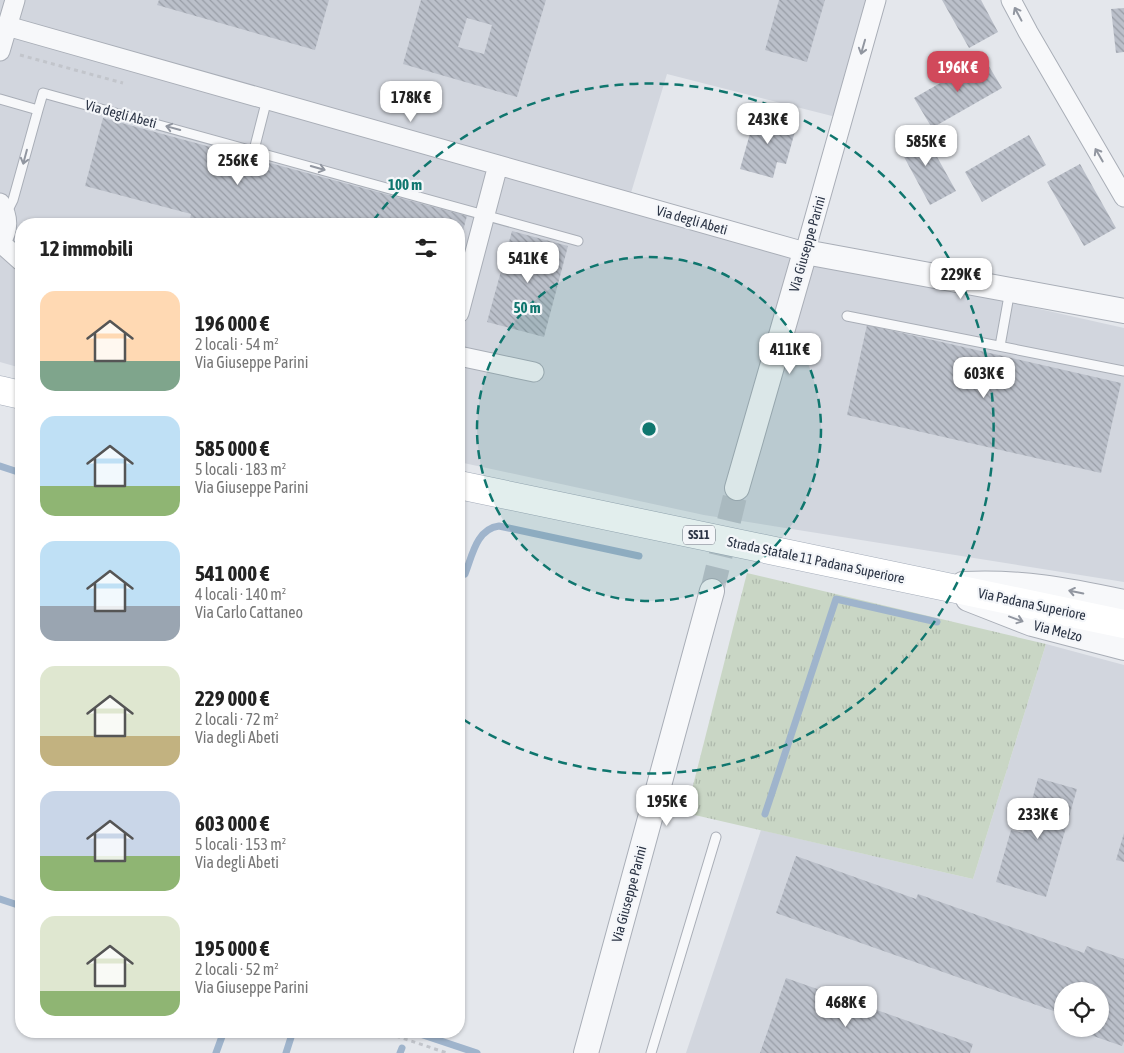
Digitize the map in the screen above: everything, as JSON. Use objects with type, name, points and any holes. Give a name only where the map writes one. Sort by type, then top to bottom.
[{"type":"main road","points":[[0,390],[15,394]]},
{"type":"main road","name":"Strada Statale 11 Padana Superiore","points":[[465,487],[939,585]]},
{"type":"main road","name":"Via Padana Superiore","points":[[939,585],[1124,624]]},
{"type":"street","points":[[0,51],[13,0]]},
{"type":"street","name":"Via Giuseppe Parini","points":[[737,488],[876,0]]},
{"type":"street","points":[[1011,0],[1124,197]]},
{"type":"street","name":"Via degli Abeti","points":[[7,26],[805,252],[1124,311]]},
{"type":"street","points":[[465,290],[498,165]]},
{"type":"street","points":[[3,209],[8,224],[0,244],[15,257]]},
{"type":"street","points":[[465,357],[534,372]]},
{"type":"street","points":[[939,585],[1026,584],[1064,589],[1124,602]]},
{"type":"street","name":"Via Melzo","points":[[939,585],[1018,620],[1124,648]]},
{"type":"street","name":"Via Giuseppe Parini","points":[[586,1053],[712,591]]},
{"type":"lane","name":"Via degli Abeti","points":[[38,110],[43,93],[578,240]]},
{"type":"lane","points":[[0,99],[38,110],[13,200],[3,209]]},
{"type":"lane","points":[[254,150],[267,99]]},
{"type":"lane","points":[[1000,346],[1010,290]]},
{"type":"lane","points":[[847,316],[1124,371]]},
{"type":"lane","points":[[651,1053],[716,837]]},
{"type":"path","points":[[403,1038],[447,1053]]},
{"type":"shaded area","points":[[0,0],[870,0],[836,117],[667,74],[627,206],[799,255],[1124,328],[1124,582],[704,515],[465,463],[465,218],[15,218],[15,366],[0,362]]},
{"type":"shaded area","points":[[1046,644],[1124,665],[1124,1053],[686,1053],[761,830],[973,879]]},
{"type":"green space","points":[[747,573],[1046,644],[973,879],[686,813]]},
{"type":"building","points":[[159,0],[329,0],[315,50],[157,5]]},
{"type":"building","points":[[421,0],[546,0],[517,97],[403,64]],"holes":[[[467,18],[492,25],[484,54],[458,47]]]},
{"type":"building","points":[[779,0],[825,0],[807,62],[765,50]]},
{"type":"building","points":[[942,0],[981,0],[998,32],[969,48]]},
{"type":"building","points":[[1124,8],[1124,52],[1116,53],[1111,9]]},
{"type":"building","points":[[984,58],[1002,88],[932,128],[914,98]]},
{"type":"building","points":[[756,112],[797,124],[786,164],[777,162],[773,178],[740,169]]},
{"type":"building","points":[[103,118],[467,216],[465,223],[465,218],[190,218],[191,214],[85,186]]},
{"type":"building","points":[[921,128],[956,191],[930,205],[896,142]]},
{"type":"building","points":[[1029,135],[1046,165],[982,202],[965,172]]},
{"type":"building","points":[[1080,164],[1116,228],[1084,246],[1047,182]]},
{"type":"building","points":[[512,231],[568,246],[544,337],[487,322]]},
{"type":"building","points":[[867,325],[1121,383],[1101,473],[847,415]]},
{"type":"building","points":[[1038,778],[1077,789],[1046,897],[996,882],[1011,830],[1023,833]]},
{"type":"building","points":[[1124,833],[1124,862],[1116,860]]},
{"type":"building","points":[[796,856],[916,899],[918,894],[1084,953],[1087,946],[1124,959],[1124,1041],[1122,1046],[1096,1037],[1109,1037],[1109,982],[1054,982],[1054,1011],[776,913]]},
{"type":"building","points":[[786,978],[973,1044],[970,1053],[760,1053]]},
{"type":"waterway","points":[[0,466],[15,471]]},
{"type":"waterway","points":[[465,574],[480,538],[491,528],[499,526],[639,556]]},
{"type":"waterway","points":[[765,814],[836,599],[937,622]]},
{"type":"waterway","points":[[0,899],[15,904]]},
{"type":"waterway","points":[[216,1053],[221,1038]]},
{"type":"waterway","points":[[286,1053],[291,1038]]},
{"type":"waterway","points":[[432,1038],[477,1053]]},
{"type":"waterway","points":[[400,1053],[402,1048]]},
{"type":"tunnel","points":[[712,591],[737,488]]}]
